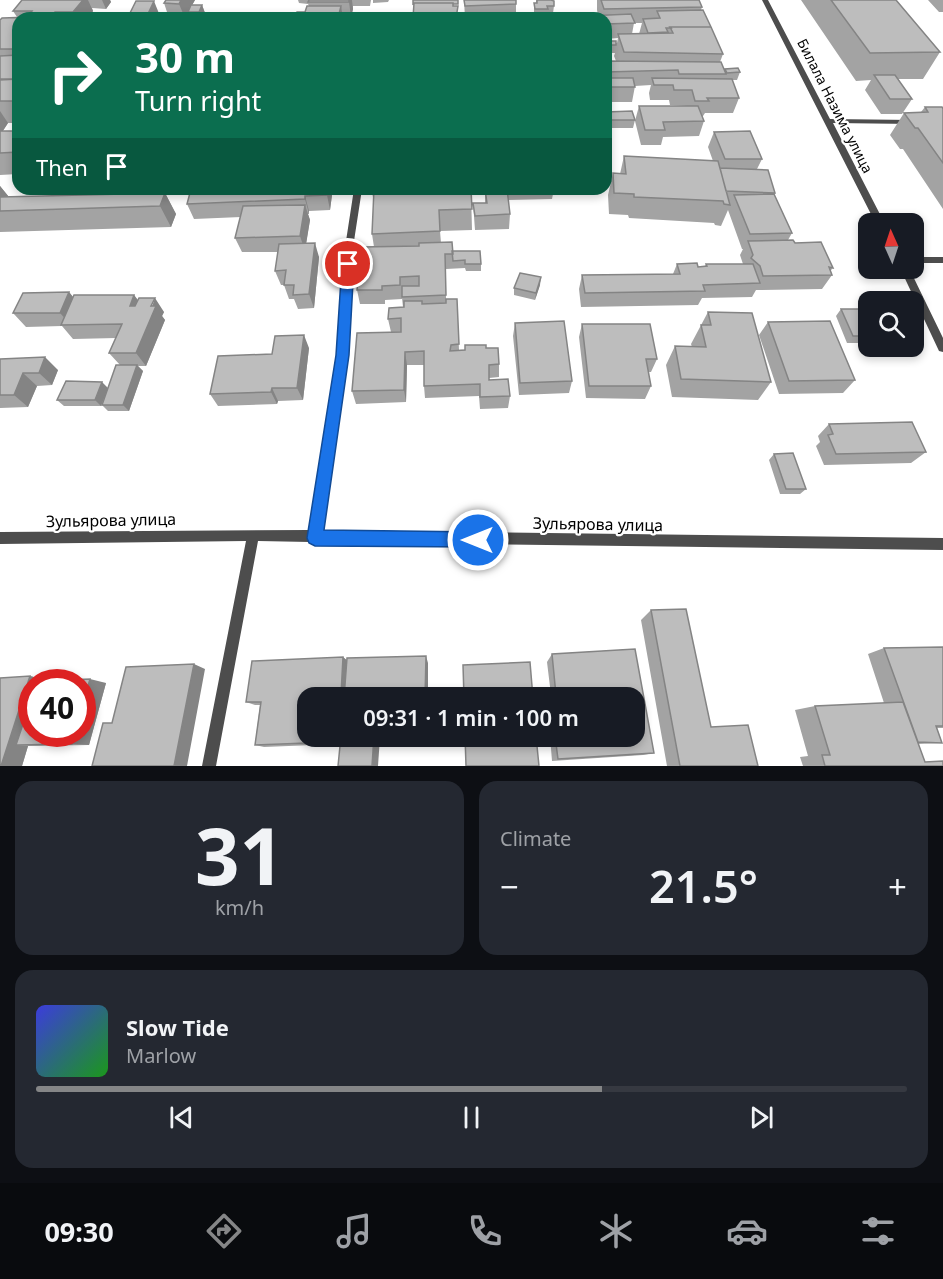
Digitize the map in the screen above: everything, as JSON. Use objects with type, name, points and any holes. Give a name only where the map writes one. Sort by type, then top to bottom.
[{"type":"street","name":"Билала Назима улица","points":[[765,0],[875,213]]},
{"type":"street","points":[[828,121],[919,122]]},
{"type":"street","points":[[315,538],[342,355],[350,241],[357,195]]},
{"type":"street","points":[[924,260],[943,260]]},
{"type":"street","points":[[909,279],[943,348]]},
{"type":"street","points":[[209,766],[253,536]]},
{"type":"street","name":"Зульярова улица","points":[[0,538],[253,536],[943,544]]},
{"type":"building","points":[[22,0],[83,0],[73,12],[13,11]]},
{"type":"building","points":[[166,0],[181,0],[179,4],[164,3]]},
{"type":"building","points":[[309,0],[349,0],[349,2],[308,2]]},
{"type":"building","points":[[413,0],[458,0],[458,4],[414,3],[413,5]]},
{"type":"building","points":[[464,0],[516,0],[516,4],[465,6]]},
{"type":"building","points":[[537,0],[554,1],[554,6],[547,6],[548,9],[535,9],[534,3],[537,3]]},
{"type":"building","points":[[601,0],[699,0],[702,7],[604,9]]},
{"type":"building","points":[[831,0],[896,0],[940,52],[870,53]]},
{"type":"building","points":[[136,1],[154,1],[149,12],[130,12]]},
{"type":"building","points":[[414,3],[453,3],[453,6],[458,6],[457,12],[413,12]]},
{"type":"building","points":[[191,5],[202,5],[199,12],[188,12]]},
{"type":"building","points":[[307,6],[341,6],[340,12],[305,12]]},
{"type":"building","points":[[703,10],[711,27],[670,27],[666,28],[668,32],[648,33],[643,19],[660,18],[657,11]]},
{"type":"building","points":[[631,14],[635,23],[612,24],[612,15]]},
{"type":"building","points":[[12,18],[12,49],[0,49],[0,20]]},
{"type":"building","points":[[670,27],[711,27],[723,54],[624,52],[618,34],[673,33]]},
{"type":"building","points":[[12,55],[12,79],[0,79],[0,56]]},
{"type":"building","points":[[612,61],[721,62],[726,74],[679,74],[678,70],[612,72]]},
{"type":"building","points":[[738,68],[740,72],[727,73],[725,69]]},
{"type":"building","points":[[874,75],[895,75],[912,99],[890,99]]},
{"type":"building","points":[[612,78],[633,78],[635,87],[612,87]]},
{"type":"building","points":[[652,78],[732,79],[739,98],[707,98],[709,101],[695,101],[692,90],[674,90],[673,85],[654,85]]},
{"type":"building","points":[[12,79],[12,101],[0,101],[0,80]]},
{"type":"building","points":[[639,106],[698,106],[704,121],[663,122],[665,130],[645,130]]},
{"type":"building","points":[[925,107],[942,107],[943,109],[943,163],[918,128],[915,128],[904,113],[928,112]]},
{"type":"building","points":[[632,111],[635,120],[612,120],[612,112]]},
{"type":"building","points":[[0,131],[12,131],[12,152],[0,153]]},
{"type":"building","points":[[750,131],[762,159],[725,159],[714,132]]},
{"type":"building","points":[[624,156],[718,161],[730,205],[724,204],[723,201],[634,197],[634,194],[614,193],[613,173],[626,174]]},
{"type":"building","points":[[720,168],[768,170],[775,193],[726,191]]},
{"type":"building","points":[[774,194],[792,233],[750,234],[734,195]]},
{"type":"building","points":[[164,195],[160,206],[0,211],[0,197]]},
{"type":"building","points":[[189,195],[327,195],[305,196],[305,199],[187,204]]},
{"type":"building","points":[[374,195],[471,195],[472,209],[439,210],[440,231],[372,234]]},
{"type":"building","points":[[486,195],[508,195],[510,214],[475,216],[473,203],[487,203]]},
{"type":"building","points":[[305,205],[300,236],[235,238],[243,206]]},
{"type":"building","points":[[793,240],[795,243],[821,242],[833,268],[829,267],[832,275],[763,276],[760,266],[751,258],[753,255],[748,241]]},
{"type":"building","points":[[452,242],[453,254],[445,254],[446,295],[402,297],[402,286],[419,286],[419,276],[400,277],[400,285],[382,286],[382,290],[357,290],[361,247],[419,246],[419,243]]},
{"type":"building","points":[[315,243],[309,294],[293,295],[294,285],[284,285],[286,270],[275,271],[279,244]]},
{"type":"building","points":[[452,251],[480,251],[481,264],[465,264],[465,260],[453,261]]},
{"type":"building","points":[[697,263],[698,267],[707,266],[706,264],[753,264],[760,283],[703,285],[705,291],[585,293],[582,275],[680,274],[677,264]]},
{"type":"building","points":[[520,273],[541,277],[536,293],[514,288]]},
{"type":"building","points":[[69,292],[60,313],[13,313],[23,293]]},
{"type":"building","points":[[74,295],[134,295],[130,306],[135,306],[139,298],[155,298],[151,306],[156,306],[136,353],[109,353],[122,324],[61,325]]},
{"type":"building","points":[[446,299],[457,299],[459,344],[451,345],[450,351],[465,350],[465,345],[486,345],[486,348],[498,348],[499,364],[489,365],[489,380],[508,379],[510,396],[480,397],[480,384],[424,386],[424,351],[405,352],[404,390],[352,391],[357,333],[401,332],[401,318],[388,319],[389,308],[404,307],[404,301],[422,301],[422,304],[446,303]]},
{"type":"building","points":[[841,309],[858,309],[858,336],[853,336]]},
{"type":"building","points":[[708,312],[752,313],[771,382],[681,379],[675,346],[706,347],[701,325],[711,325]]},
{"type":"building","points":[[564,321],[572,381],[520,383],[515,323]]},
{"type":"building","points":[[830,321],[855,380],[789,381],[768,322]]},
{"type":"building","points":[[582,324],[650,324],[657,359],[646,359],[651,386],[589,386]]},
{"type":"building","points":[[304,335],[297,388],[272,388],[271,392],[210,394],[218,356],[272,354],[275,336]]},
{"type":"building","points":[[45,357],[39,373],[23,373],[14,395],[0,395],[0,359]]},
{"type":"building","points":[[116,365],[137,365],[123,405],[102,405]]},
{"type":"building","points":[[66,381],[102,382],[95,400],[57,400]]},
{"type":"building","points":[[912,422],[926,452],[836,454],[828,435],[833,434],[829,424]]},
{"type":"building","points":[[793,453],[806,489],[786,489],[774,454]]},
{"type":"building","points":[[686,609],[711,727],[748,725],[758,766],[680,766],[651,610]]},
{"type":"building","points":[[943,647],[943,726],[936,726],[942,743],[918,742],[884,648]]},
{"type":"building","points":[[635,649],[642,687],[555,687],[552,654]]},
{"type":"building","points":[[426,656],[425,687],[345,687],[347,658]]},
{"type":"building","points":[[343,657],[341,687],[297,687],[297,743],[255,745],[261,702],[246,702],[252,661]]},
{"type":"building","points":[[530,662],[532,687],[464,687],[463,665]]},
{"type":"building","points":[[194,664],[174,766],[92,766],[103,723],[112,723],[126,667]]},
{"type":"building","points":[[18,677],[18,713],[1,766],[0,766],[0,678]]},
{"type":"building","points":[[903,702],[925,762],[943,761],[943,766],[825,766],[822,755],[830,755],[815,706]]},
{"type":"building","points":[[645,704],[654,753],[558,759],[556,747],[645,747]]},
{"type":"building","points":[[340,747],[373,747],[372,766],[338,766]]},
{"type":"building","points":[[465,747],[537,747],[539,766],[466,766]]},
{"type":"route","points":[[348,264],[342,355],[315,538],[478,540]]}]
